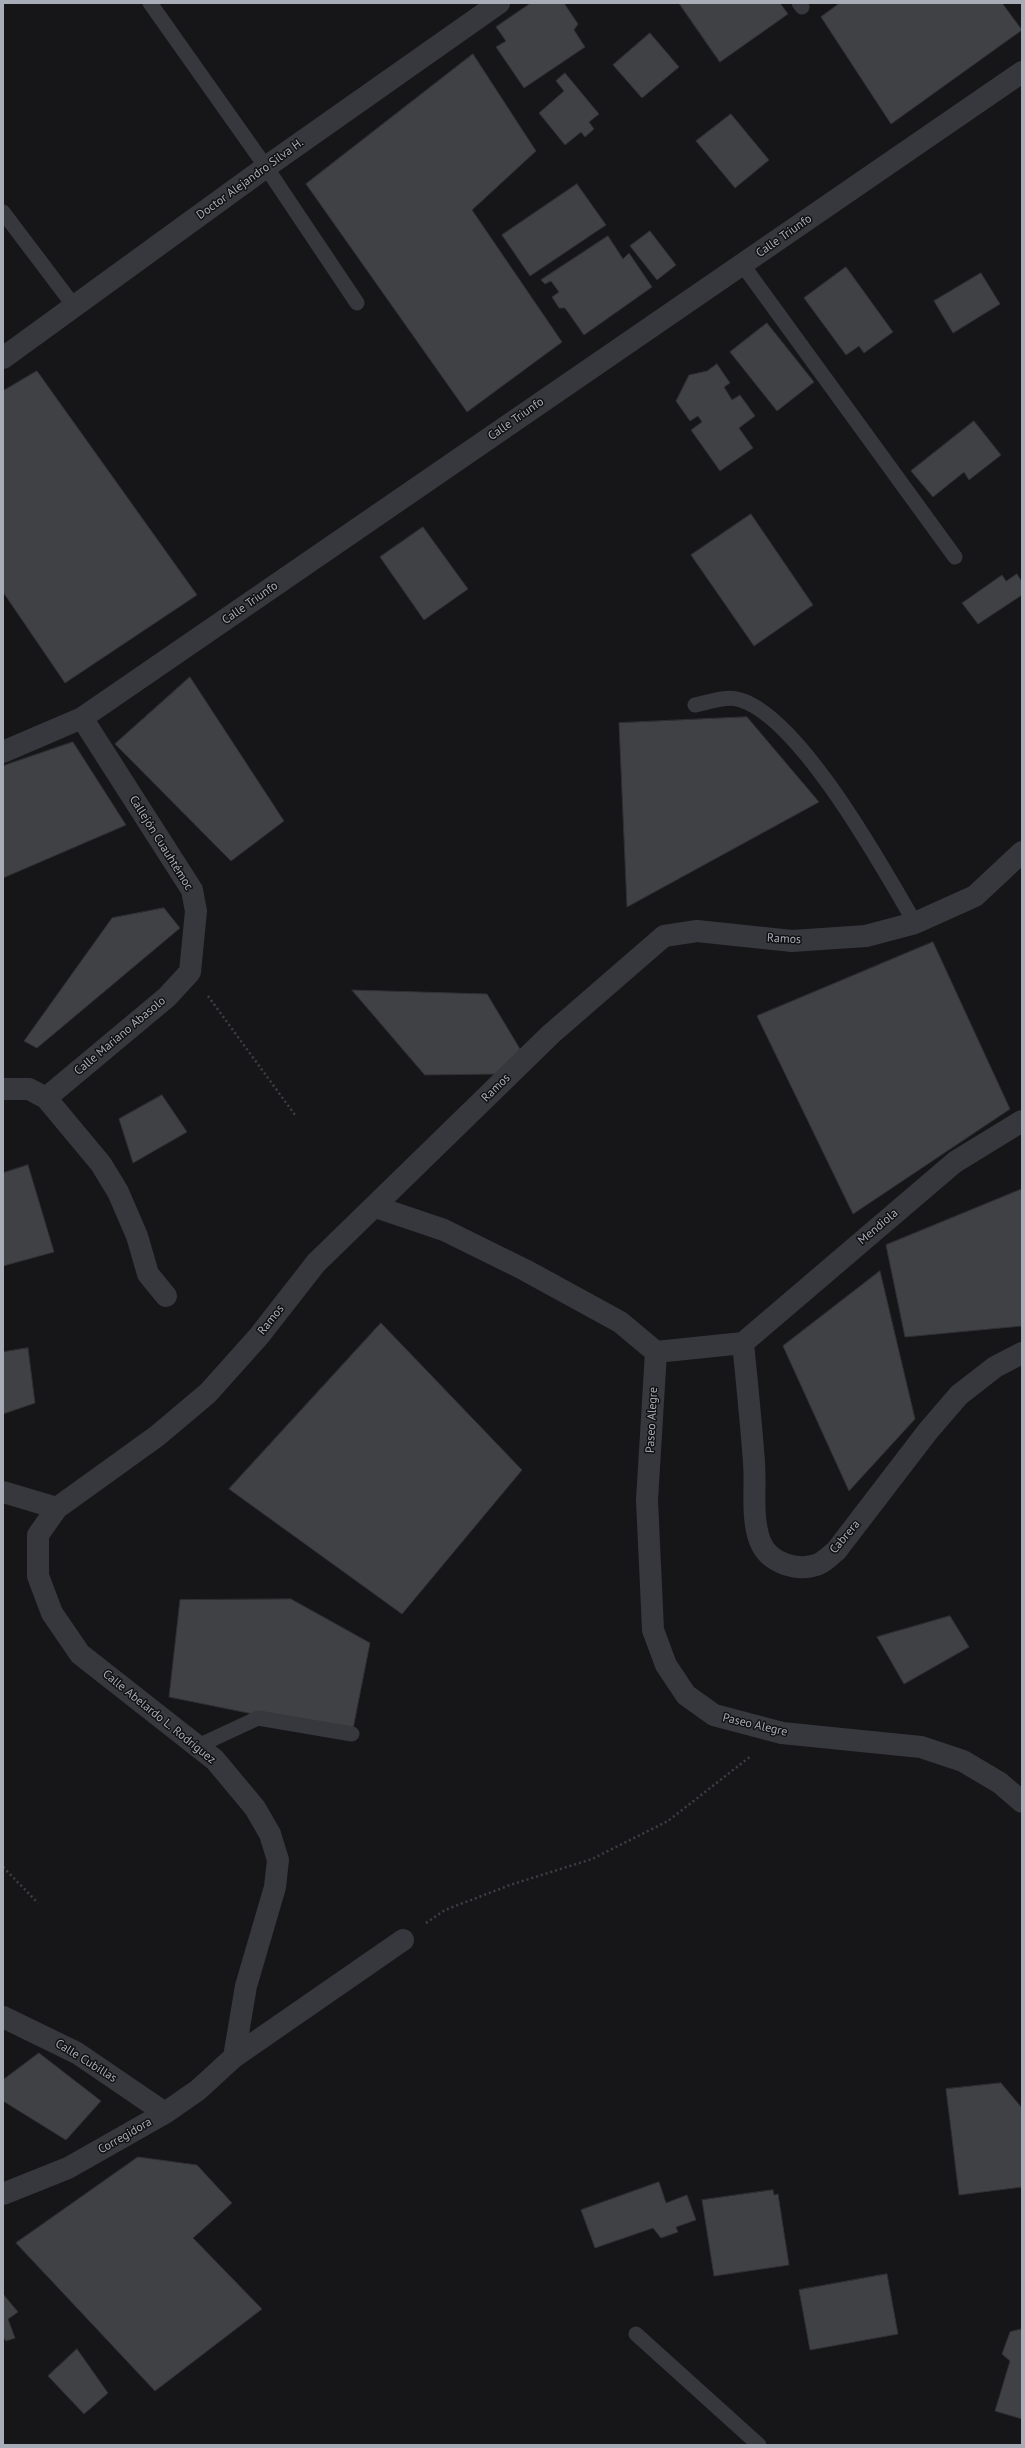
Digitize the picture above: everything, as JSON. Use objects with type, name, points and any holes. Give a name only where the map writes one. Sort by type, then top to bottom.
[{"type":"street","name":"Doctor Alejandro Silva H.","points":[[3,358],[266,167],[499,3]]},
{"type":"street","name":"Calle Triunfo","points":[[3,752],[82,718],[1022,72]]},
{"type":"street","name":"Callejón Cuauhtémoc","points":[[82,718],[192,890],[196,911],[190,972]]},
{"type":"street","name":"Ramos","points":[[56,1508],[157,1436],[208,1393],[259,1336],[316,1263],[376,1207],[551,1034],[664,936],[698,931],[792,941],[866,936],[915,923],[975,896],[1022,852]]},
{"type":"street","name":"Calle Mariano Abasolo","points":[[46,1098],[167,997],[190,972]]},
{"type":"street","points":[[3,1089],[29,1089],[46,1098],[101,1164],[118,1192],[138,1236],[148,1274],[166,1296]]},
{"type":"street","name":"Mendiola","points":[[743,1343],[955,1162],[1022,1121]]},
{"type":"street","points":[[376,1207],[444,1230],[525,1270],[620,1322],[656,1352],[743,1343]]},
{"type":"street","name":"Cabrera","points":[[743,1343],[754,1463],[757,1523],[760,1541],[769,1554],[785,1565],[804,1568],[820,1564],[836,1551],[928,1431],[958,1396],[995,1367],[1022,1353]]},
{"type":"street","name":"Paseo Alegre","points":[[656,1352],[647,1500],[653,1630],[666,1664],[686,1695],[714,1715],[782,1733],[921,1746],[963,1761],[1000,1783],[1022,1802]]},
{"type":"street","points":[[3,1492],[56,1508]]},
{"type":"street","name":"Calle Abelardo L. Rodríguez","points":[[56,1508],[38,1535],[38,1576],[52,1613],[80,1654],[214,1760],[255,1808],[270,1834],[278,1860],[275,1887],[246,1986],[234,2057]]},
{"type":"street","name":"Corregidora","points":[[3,2194],[68,2168],[165,2113],[198,2090],[234,2057],[403,1940]]},
{"type":"street","name":"Calle Cubillas","points":[[3,2017],[77,2053],[165,2113]]},
{"type":"lane","points":[[150,3],[266,167],[357,303]]},
{"type":"lane","points":[[3,212],[74,306]]},
{"type":"lane","points":[[742,264],[955,557]]},
{"type":"lane","points":[[695,705],[735,698],[757,707],[797,742],[862,831],[915,923]]},
{"type":"lane","points":[[198,1746],[258,1718],[352,1734]]},
{"type":"lane","points":[[636,2334],[759,2445]]},
{"type":"path","points":[[190,972],[295,1115]]},
{"type":"path","points":[[403,1940],[445,1910],[510,1885],[592,1859],[668,1821],[782,1733]]},
{"type":"path","points":[[3,1866],[38,1903]]},
{"type":"building","points":[[531,3],[564,3],[578,24],[574,30],[585,47],[524,88],[496,47],[506,41],[496,27]]},
{"type":"building","points":[[679,3],[780,3],[788,14],[720,62]]},
{"type":"building","points":[[840,3],[1002,3],[1022,30],[891,124],[821,17]]},
{"type":"building","points":[[650,33],[679,67],[642,98],[613,65]]},
{"type":"building","points":[[473,54],[536,151],[472,210],[562,342],[467,412],[306,184]]},
{"type":"building","points":[[565,73],[599,114],[589,122],[594,129],[585,137],[581,132],[565,145],[539,113],[564,91],[556,81]]},
{"type":"building","points":[[731,114],[769,160],[735,188],[696,141]]},
{"type":"building","points":[[577,184],[606,225],[530,276],[502,235]]},
{"type":"building","points":[[650,231],[676,265],[657,280],[630,246]]},
{"type":"building","points":[[608,236],[623,259],[629,253],[652,287],[584,335],[565,308],[559,308],[552,297],[559,292],[551,281],[545,284],[541,280]]},
{"type":"building","points":[[846,267],[893,332],[864,353],[859,346],[846,355],[804,298]]},
{"type":"building","points":[[981,273],[1000,304],[953,333],[934,301]]},
{"type":"building","points":[[767,323],[814,382],[777,411],[730,352]]},
{"type":"building","points":[[717,364],[730,383],[724,387],[732,400],[740,395],[755,416],[739,428],[753,448],[720,471],[691,430],[702,422],[698,416],[690,421],[676,401],[689,375],[707,371]]},
{"type":"building","points":[[37,371],[197,595],[65,683],[3,592],[3,391]]},
{"type":"building","points":[[974,421],[1001,455],[969,480],[964,472],[933,497],[911,471]]},
{"type":"building","points":[[751,514],[813,605],[754,646],[691,555]]},
{"type":"building","points":[[423,527],[468,589],[424,620],[380,557]]},
{"type":"building","points":[[1017,574],[1022,582],[1022,595],[978,624],[962,603],[1002,575],[1006,581]]},
{"type":"building","points":[[190,677],[284,821],[231,861],[115,744]]},
{"type":"building","points":[[747,717],[819,802],[627,907],[619,723]]},
{"type":"building","points":[[73,742],[126,825],[3,878],[3,766]]},
{"type":"building","points":[[164,908],[180,928],[37,1048],[24,1041],[112,918]]},
{"type":"building","points":[[933,942],[1010,1109],[853,1214],[757,1016]]},
{"type":"building","points":[[352,990],[487,994],[520,1049],[498,1074],[425,1075]]},
{"type":"building","points":[[162,1095],[187,1132],[133,1163],[119,1119]]},
{"type":"building","points":[[28,1165],[54,1252],[3,1266],[3,1173]]},
{"type":"building","points":[[1022,1189],[1022,1326],[905,1337],[886,1245]]},
{"type":"building","points":[[880,1271],[915,1419],[849,1491],[783,1346]]},
{"type":"building","points":[[381,1323],[522,1470],[402,1614],[229,1489]]},
{"type":"building","points":[[28,1348],[35,1403],[3,1414],[3,1352]]},
{"type":"building","points":[[291,1599],[370,1643],[352,1734],[169,1697],[180,1600]]},
{"type":"building","points":[[950,1616],[969,1647],[904,1684],[877,1637]]},
{"type":"building","points":[[39,2053],[101,2101],[66,2140],[3,2101],[3,2080]]},
{"type":"building","points":[[1001,2083],[1022,2108],[1022,2187],[959,2195],[946,2089]]},
{"type":"building","points":[[138,2157],[197,2165],[232,2203],[193,2238],[262,2309],[155,2391],[16,2243]]},
{"type":"building","points":[[659,2182],[666,2203],[687,2195],[696,2220],[676,2227],[678,2232],[661,2238],[653,2228],[595,2248],[581,2210]]},
{"type":"building","points":[[773,2190],[774,2195],[778,2194],[789,2265],[714,2276],[702,2200]]},
{"type":"building","points":[[887,2274],[898,2334],[810,2350],[799,2290]]},
{"type":"building","points":[[3,2294],[18,2312],[8,2319],[15,2338],[6,2341],[3,2337]]},
{"type":"building","points":[[1022,2329],[1022,2419],[995,2411],[1010,2361],[1002,2354],[1010,2332]]},
{"type":"building","points":[[77,2349],[108,2393],[84,2414],[48,2376]]}]
